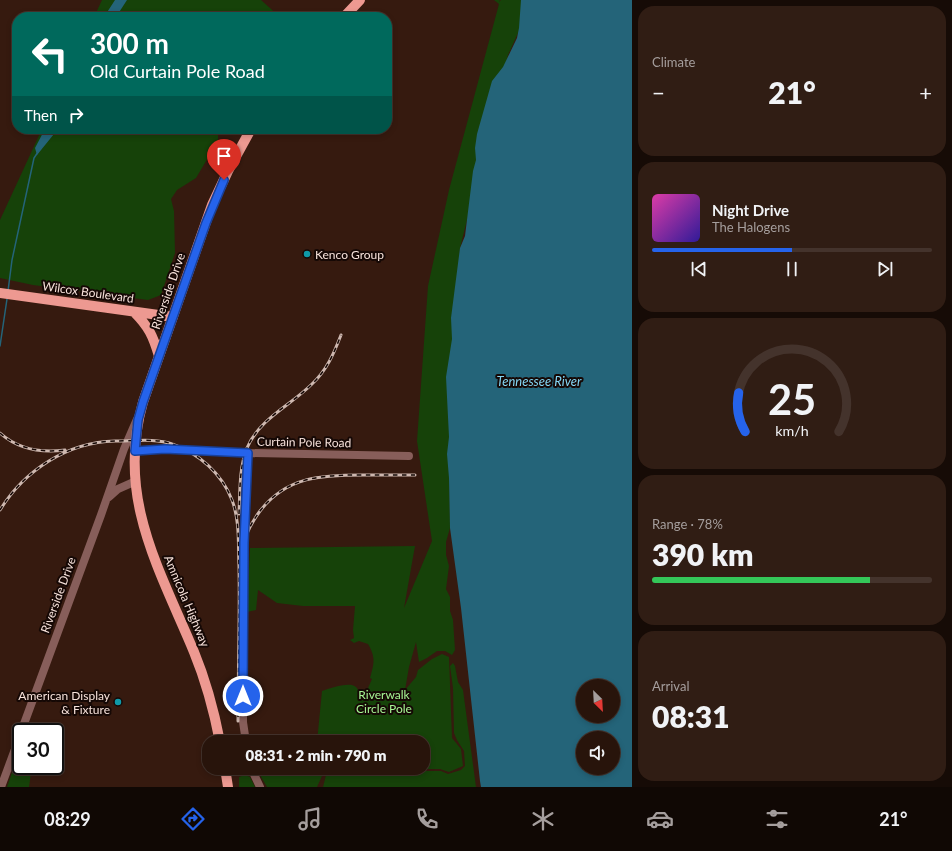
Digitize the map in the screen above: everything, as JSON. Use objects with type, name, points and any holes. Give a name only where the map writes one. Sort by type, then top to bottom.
[{"type":"main road","points":[[349,12],[360,0]]},
{"type":"main road","name":"Riverside Drive","points":[[135,470],[137,431],[141,410],[159,356],[212,205],[230,166],[248,134]]},
{"type":"main road","name":"Wilcox Boulevard","points":[[0,293],[173,317]]},
{"type":"main road","points":[[134,312],[144,322],[151,333],[159,356]]},
{"type":"main road","name":"Amnicola Highway","points":[[135,470],[139,509],[146,534],[208,691],[218,735]]},
{"type":"main road","points":[[227,775],[228,787]]},
{"type":"street","name":"Riverside Drive","points":[[25,723],[124,449],[141,410]]},
{"type":"street","points":[[135,451],[165,449],[248,453]]},
{"type":"street","name":"Curtain Pole Road","points":[[245,735],[243,722],[244,551],[248,453],[409,456]]},
{"type":"street","points":[[107,499],[118,489],[136,481]]},
{"type":"street","name":"Riverside Drive","points":[[1,787],[12,757]]},
{"type":"street","points":[[254,775],[260,787]]},
{"type":"green space","points":[[102,0],[261,0],[274,12],[96,12]]},
{"type":"green space","name":"Riverwalk Circle Pole","points":[[494,0],[500,0],[499,2],[501,0],[533,0],[508,55],[460,248],[449,437],[450,528],[446,542],[446,555],[449,566],[446,589],[450,597],[450,611],[453,620],[455,650],[452,655],[445,651],[437,651],[419,662],[416,642],[409,667],[405,690],[416,677],[418,670],[432,659],[442,654],[449,657],[452,738],[461,749],[463,766],[449,772],[440,769],[430,769],[430,735],[318,735],[322,691],[339,686],[353,685],[364,697],[372,679],[370,678],[373,657],[368,644],[359,641],[354,643],[350,640],[354,638],[353,630],[355,606],[303,606],[277,603],[258,590],[256,610],[247,612],[250,548],[415,546],[404,608],[432,541],[417,441],[428,286],[449,190],[499,4]]},
{"type":"green space","points":[[40,134],[218,134],[218,141],[196,178],[177,190],[171,199],[174,211],[175,253],[161,295],[148,300],[33,285],[0,278],[0,220]]},
{"type":"green space","points":[[453,663],[455,666],[458,682],[463,690],[476,787],[323,787],[326,775],[430,775],[430,771],[441,771],[448,774],[461,770],[465,766],[464,751],[454,733],[453,688],[450,666]]},
{"type":"green space","points":[[12,773],[12,775],[31,775],[29,787],[7,787]]},
{"type":"green space","points":[[245,775],[250,777],[255,787],[239,787],[239,777]]},
{"type":"green space","points":[[260,775],[323,775],[317,787],[267,787]]},
{"type":"water","points":[[115,0],[127,0],[119,12],[107,12]]},
{"type":"water","name":"Tennessee River","points":[[521,0],[632,0],[632,787],[481,787],[480,781],[461,608],[450,528],[447,454],[449,437],[446,377],[452,339],[451,318],[460,248],[465,236],[473,171],[476,160],[475,148],[477,134],[492,81],[503,67],[517,38]]},
{"type":"water","points":[[42,134],[54,134],[37,155],[35,148]]},
{"type":"waterway","points":[[8,291],[12,260],[34,158],[38,152]]},
{"type":"waterway","points":[[0,346],[7,299]]},
{"type":"railway","points":[[239,514],[240,480],[244,456],[247,448],[267,420],[303,392],[322,373],[330,361],[341,335]]},
{"type":"railway","points":[[0,433],[15,443],[31,449],[48,451],[65,450]]},
{"type":"railway","points":[[0,510],[21,483],[48,461],[80,447],[97,443],[144,440],[166,442],[191,453],[216,473],[228,490],[235,508],[237,525],[239,585],[238,721]]},
{"type":"railway","points":[[242,552],[248,530],[260,511],[270,499],[294,484],[320,477],[333,476],[415,475]]},
{"type":"place","name":"Kenco Group","points":[[307,254]]},
{"type":"place","name":"American Display & Fixture","points":[[118,702]]},
{"type":"route","points":[[224,180],[206,223],[143,402],[138,420],[135,451],[165,449],[248,453],[244,543],[243,696]]}]
